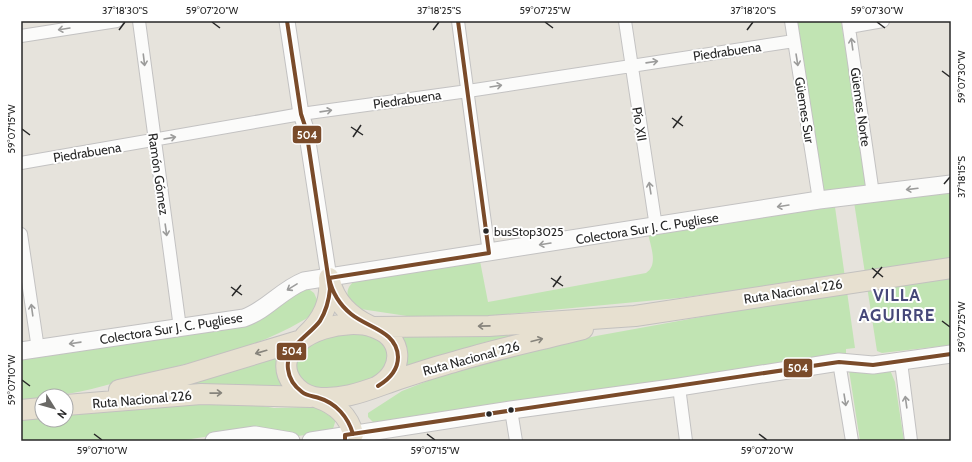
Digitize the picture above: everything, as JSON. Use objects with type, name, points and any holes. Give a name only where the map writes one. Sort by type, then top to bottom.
[{"type":"highway","name":"Ruta Nacional 226","points":[[74,405],[201,394],[316,397],[347,396],[489,352],[635,316],[842,283],[951,268]]},
{"type":"highway","points":[[329,278],[331,288],[339,302],[355,317],[371,326]]},
{"type":"highway","points":[[329,278],[330,295],[328,304],[319,322],[289,353],[287,359],[287,370],[295,386],[304,394],[330,402],[342,413],[349,422],[348,437]]},
{"type":"highway","name":"Ruta Nacional 226","points":[[74,400],[186,375],[301,340],[335,326],[357,324],[371,326],[489,326],[635,316]]},
{"type":"highway","name":"Ruta Nacional 226","points":[[371,326],[384,333],[393,342],[398,357],[393,373],[385,382],[377,387]]},
{"type":"highway","points":[[348,437],[357,416],[377,387]]},
{"type":"main road","name":"Colectora Sur J. C. Pugliese","points":[[21,351],[244,318],[265,308],[296,284],[329,278],[819,200],[951,184]]},
{"type":"main road","points":[[311,441],[348,437],[511,410],[678,387],[839,362],[870,366],[951,354]]},
{"type":"main road","points":[[214,441],[255,435],[291,441]]},
{"type":"street","points":[[21,36],[116,21]]},
{"type":"street","name":"Ramón Gómez","points":[[139,21],[180,328]]},
{"type":"street","points":[[287,21],[301,114],[306,129],[329,278]]},
{"type":"street","points":[[458,21],[489,253]]},
{"type":"street","name":"Pío XII","points":[[625,21],[656,227]]},
{"type":"street","name":"Güemes Sur","points":[[791,21],[819,200]]},
{"type":"street","points":[[849,24],[883,21]]},
{"type":"street","name":"Güemes Norte","points":[[849,24],[873,194]]},
{"type":"street","name":"Piedrabuena","points":[[21,163],[154,141],[301,114],[468,91],[631,64],[794,41]]},
{"type":"street","points":[[21,234],[38,348]]},
{"type":"street","points":[[839,362],[852,441]]},
{"type":"street","points":[[900,362],[911,441]]},
{"type":"street","points":[[678,387],[686,441]]},
{"type":"street","points":[[511,410],[516,441]]},
{"type":"green space","points":[[797,21],[841,21],[866,179],[865,187],[824,194]]},
{"type":"green space","points":[[951,188],[951,258],[875,271],[951,275],[951,345],[882,353],[877,351],[854,202]]},
{"type":"green space","points":[[835,207],[855,348],[846,349],[846,356],[374,423],[368,417],[368,413],[402,391],[453,371],[596,336],[843,291],[841,276],[679,298],[488,316],[407,316],[354,308],[349,301],[348,290],[352,283],[356,280],[480,261],[488,302],[646,273],[650,269],[653,260],[648,233]]},
{"type":"green space","points":[[306,287],[314,293],[319,304],[310,316],[283,331],[264,340],[223,354],[79,392],[74,393],[74,388],[34,388],[34,400],[21,402],[21,357],[227,326]]},
{"type":"green space","points":[[569,327],[401,374],[394,330]]},
{"type":"green space","points":[[362,331],[388,344],[387,373],[343,390],[310,388],[297,377],[294,361],[312,340]]},
{"type":"green space","points":[[284,348],[292,393],[120,392]]},
{"type":"green space","points":[[849,370],[890,370],[895,382],[904,441],[860,441]]},
{"type":"green space","points":[[207,403],[245,403],[274,408],[312,407],[326,410],[336,419],[333,429],[326,432],[298,436],[250,430],[178,441],[21,441],[21,420],[34,418],[34,428],[74,428],[74,413]]},
{"type":"transit line","name":"504","points":[[287,21],[301,114],[306,129],[330,289],[327,305],[320,321],[298,342],[290,354],[288,361],[289,376],[292,382],[302,392],[325,400],[336,407],[345,416],[353,434]]},
{"type":"transit line","name":"504","points":[[329,278],[489,253],[458,21]]},
{"type":"transit line","name":"504","points":[[329,278],[334,293],[351,314],[380,331],[393,341],[396,348],[398,362],[389,378],[378,386]]},
{"type":"transit line","name":"504","points":[[345,441],[345,435],[839,362],[873,365],[951,354]]},
{"type":"place","name":"busStop3025","points":[[486,231]]},
{"type":"district","name":"VILLA AGUIRRE","points":[[897,305]]}]
